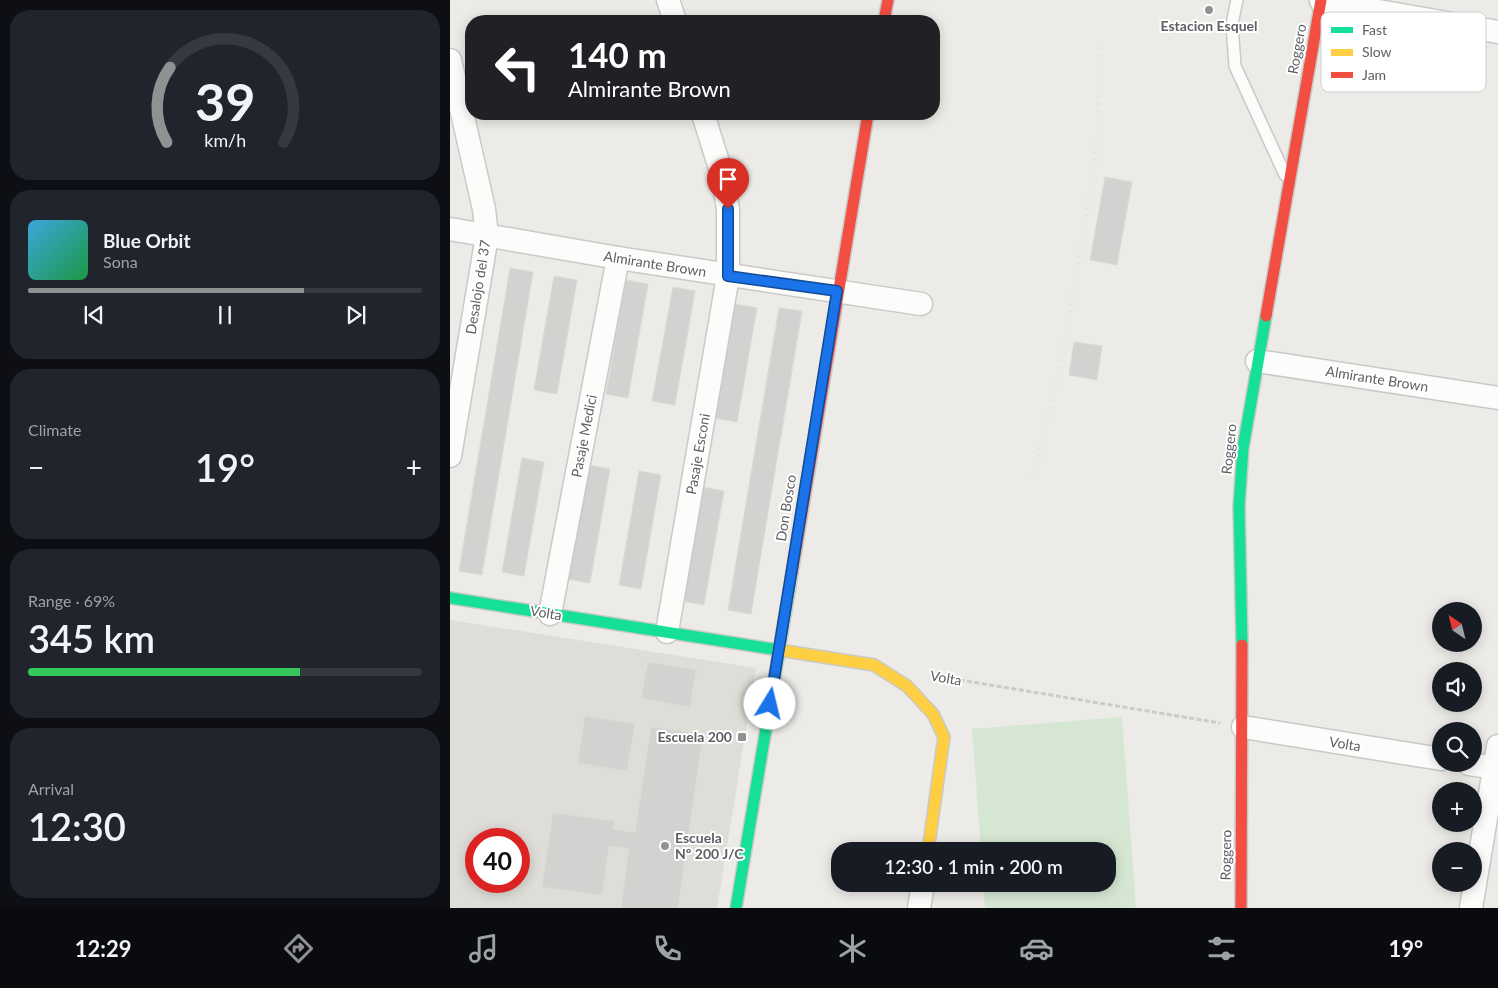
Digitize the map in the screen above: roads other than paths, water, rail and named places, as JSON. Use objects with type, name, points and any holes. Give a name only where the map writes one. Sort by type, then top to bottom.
[{"type":"street","points":[[668,0],[673,15]]},
{"type":"street","points":[[885,15],[888,0]]},
{"type":"street","points":[[1321,0],[1387,12]]},
{"type":"street","name":"Roggero","points":[[1241,908],[1243,727],[1238,506],[1243,448],[1321,0]]},
{"type":"street","name":"Desalojo del 37","points":[[450,60],[484,209],[487,236],[454,410],[450,456]]},
{"type":"street","name":"Pasaje Esconi","points":[[667,632],[728,276],[728,209],[723,178],[705,120]]},
{"type":"street","name":"Don Bosco","points":[[736,908],[837,291],[867,120]]},
{"type":"street","name":"Almirante Brown","points":[[450,229],[728,276],[921,304]]},
{"type":"street","name":"Pasaje Medici","points":[[550,614],[618,258]]},
{"type":"street","name":"Almirante Brown","points":[[1257,360],[1498,398]]},
{"type":"street","name":"Volta","points":[[450,598],[874,665],[899,678],[930,708],[939,721],[944,737],[929,842]]},
{"type":"street","name":"Volta","points":[[1243,727],[1432,758]]},
{"type":"street","points":[[1471,908],[1496,768],[1498,746]]},
{"type":"street","points":[[1482,766],[1496,768]]},
{"type":"street","points":[[918,908],[921,892]]},
{"type":"lane","points":[[1237,0],[1232,24],[1235,66],[1288,183]]},
{"type":"railway","points":[[1033,476],[1062,362],[1098,138],[1099,44]]},
{"type":"place","name":"Estacion Esquel","points":[[1209,10]]},
{"type":"place","name":"Escuela 200","points":[[742,737]]},
{"type":"place","name":"Escuela Nº 200 J/C","points":[[665,846]]}]
